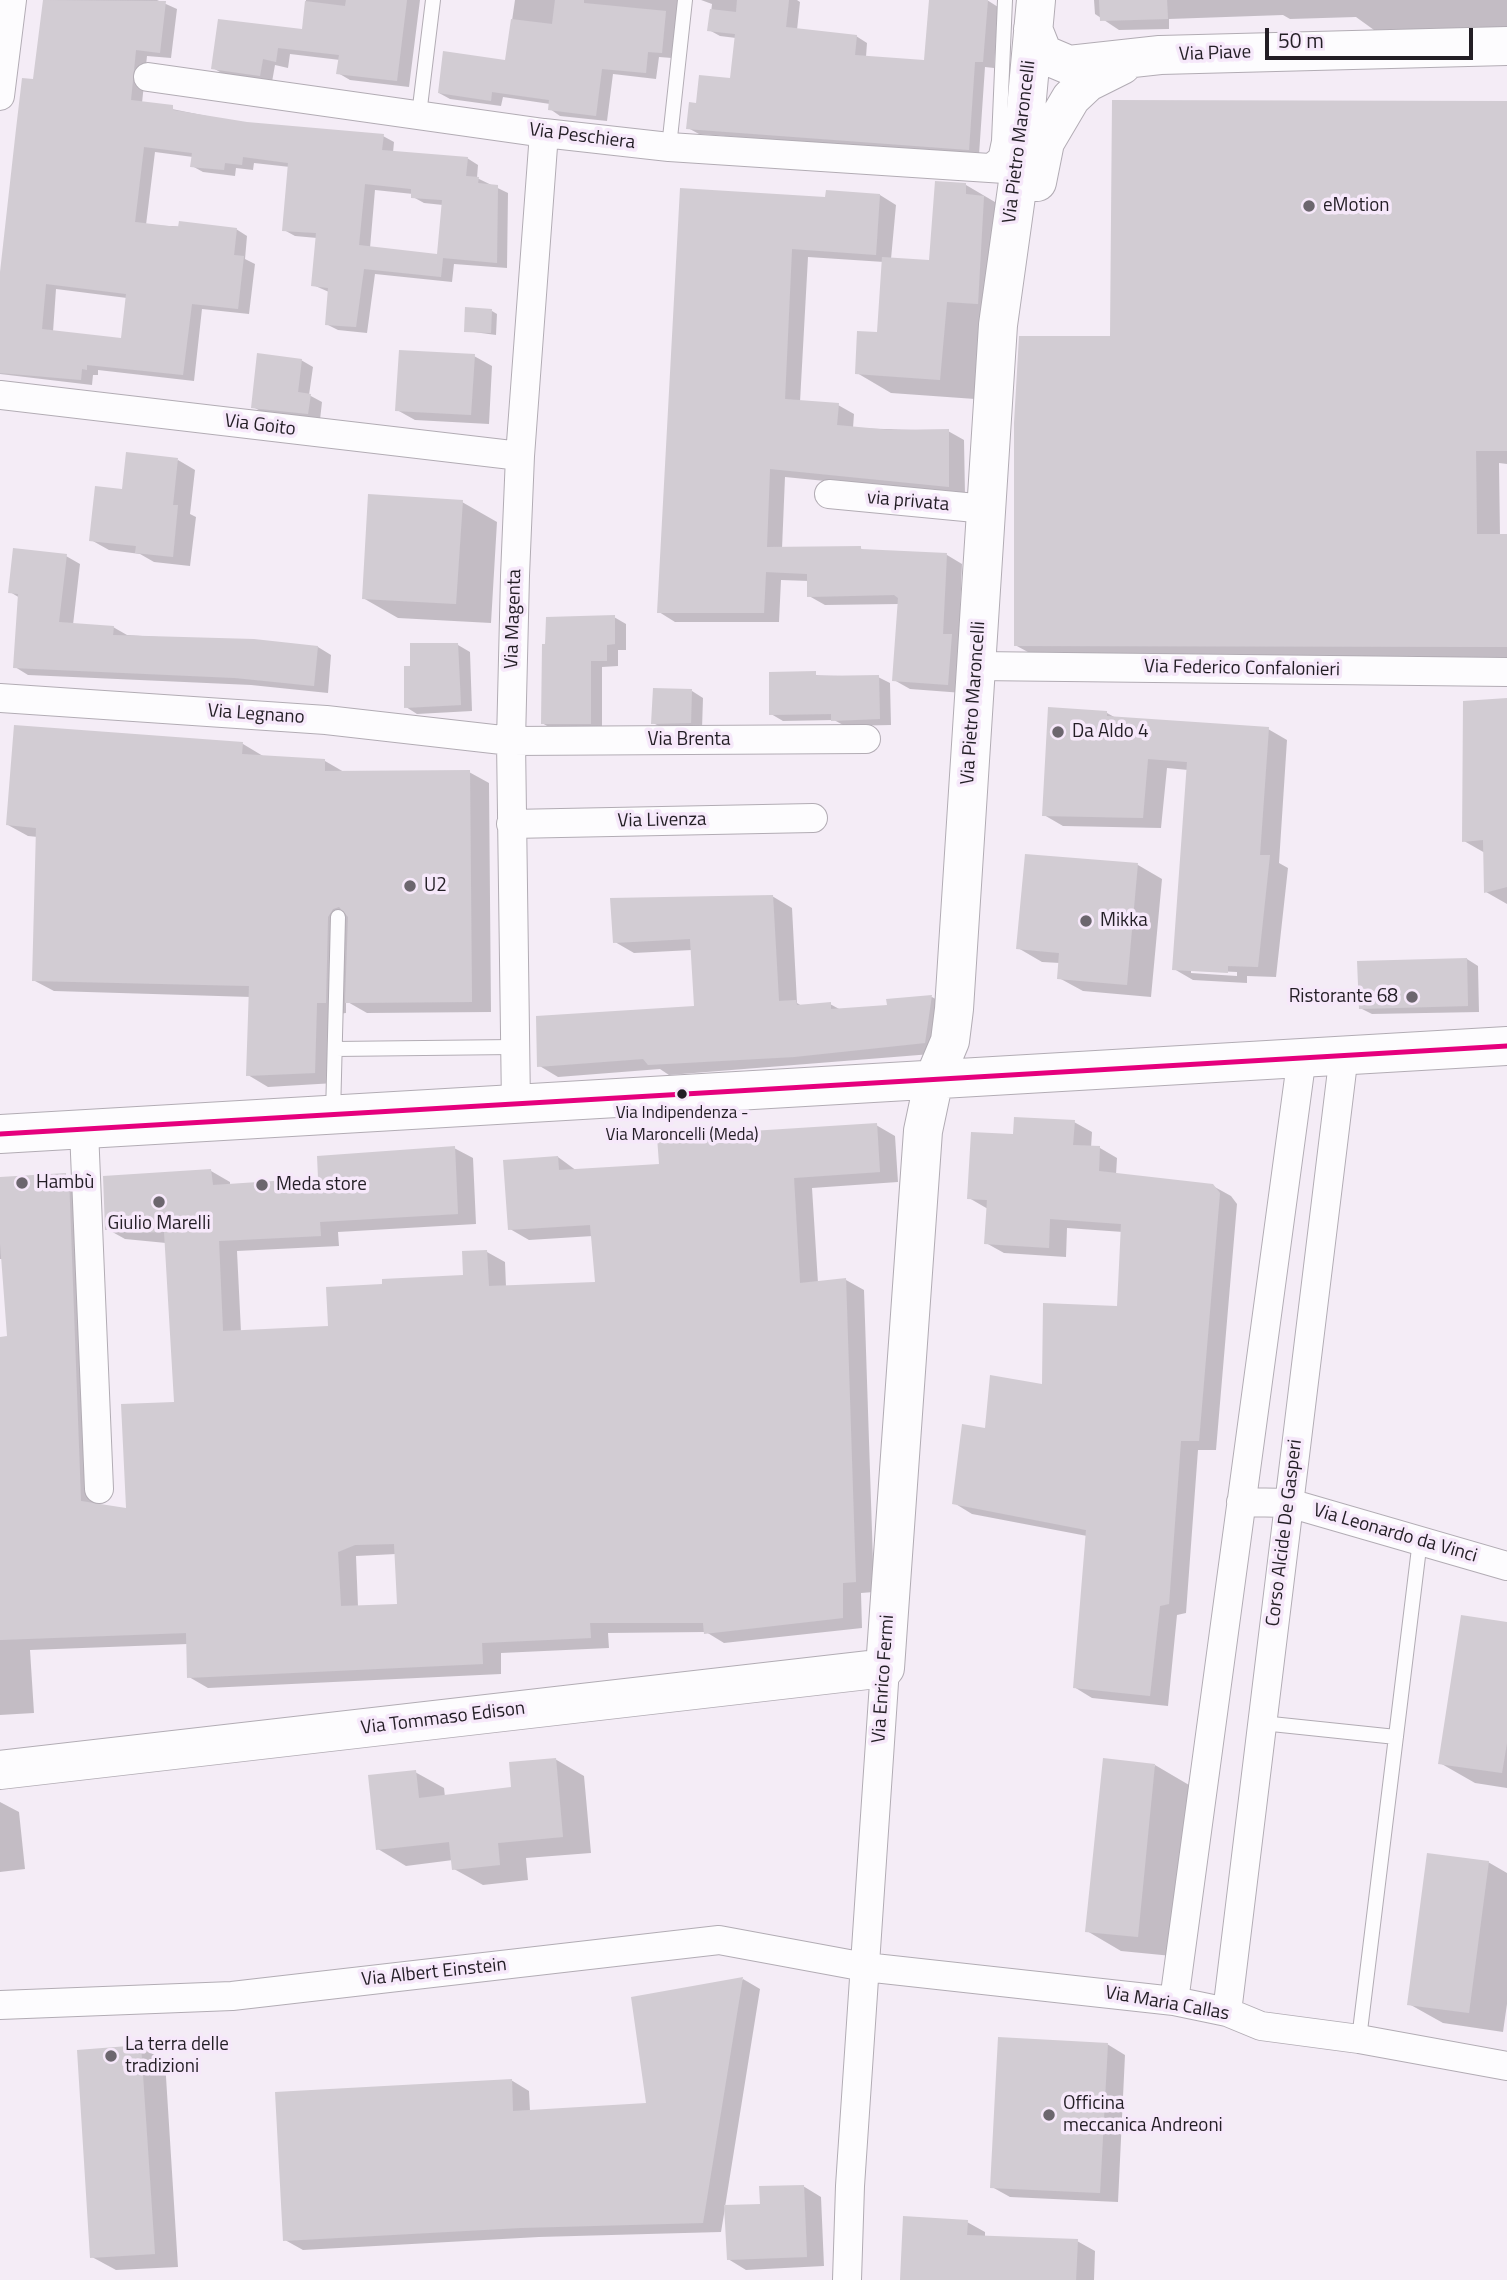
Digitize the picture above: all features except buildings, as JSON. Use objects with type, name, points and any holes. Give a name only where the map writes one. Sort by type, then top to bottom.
[{"type":"street","points":[[0,96],[12,0]]},
{"type":"street","points":[[1036,10],[1043,54],[1059,63],[1080,65],[1146,56]]},
{"type":"street","name":"Via Pietro Maroncelli","points":[[934,1079],[950,1041],[954,1009],[998,325],[1020,170],[1036,10]]},
{"type":"street","name":"Via Piave","points":[[1146,56],[1507,46]]},
{"type":"street","name":"Via Pietro Maroncelli","points":[[998,325],[1007,290],[1025,245],[1045,142],[1059,117],[1088,82],[1146,56]]},
{"type":"street","name":"Via Peschiera","points":[[148,77],[544,134],[669,147],[1020,170]]},
{"type":"street","name":"Via Magenta","points":[[516,1105],[513,1047],[511,741],[520,456],[544,134]]},
{"type":"street","name":"Via Goito","points":[[0,395],[520,456]]},
{"type":"street","name":"via privata","points":[[829,494],[986,509]]},
{"type":"street","name":"Via Federico Confalonieri","points":[[976,666],[1507,672]]},
{"type":"street","name":"Via Legnano","points":[[0,698],[326,720],[511,741]]},
{"type":"street","name":"Via Brenta","points":[[511,741],[866,739]]},
{"type":"street","name":"Via Livenza","points":[[511,824],[813,818]]},
{"type":"street","points":[[0,1134],[333,1117],[1302,1056],[1507,1046]]},
{"type":"street","name":"Corso Alcide De Gasperi","points":[[1227,2012],[1344,1054]]},
{"type":"street","points":[[1174,2001],[1302,1056]]},
{"type":"street","name":"Via Enrico Fermi","points":[[847,2280],[865,1967],[923,1131],[934,1079]]},
{"type":"street","points":[[85,1130],[99,1489]]},
{"type":"street","name":"Via Leonardo da Vinci","points":[[1241,1502],[1289,1503],[1507,1566]]},
{"type":"street","name":"Via Tommaso Edison","points":[[0,1770],[885,1668]]},
{"type":"street","name":"Via Albert Einstein","points":[[0,2005],[232,1996],[719,1940],[865,1967]]},
{"type":"street","name":"Via Maria Callas","points":[[865,1967],[1174,2001],[1227,2012],[1261,2026],[1359,2039],[1507,2066]]},
{"type":"lane","points":[[419,115],[433,0]]},
{"type":"lane","points":[[669,147],[685,0]]},
{"type":"lane","points":[[981,167],[996,155],[999,141],[1005,0]]},
{"type":"lane","points":[[333,1117],[338,916]]},
{"type":"lane","points":[[335,1049],[513,1047]]},
{"type":"lane","points":[[1359,2039],[1420,1539]]},
{"type":"lane","points":[[1262,1723],[1396,1737]]},
{"type":"transit line","points":[[0,1134],[1507,1046]]},
{"type":"place","name":"eMotion","points":[[1309,206]]},
{"type":"place","name":"Da Aldo 4","points":[[1058,732]]},
{"type":"place","name":"U2","points":[[410,886]]},
{"type":"place","name":"Mikka","points":[[1086,921]]},
{"type":"place","name":"Ristorante 68","points":[[1412,997]]},
{"type":"place","name":"Via Indipendenza - Via Maroncelli (Meda)","points":[[682,1094]]},
{"type":"place","name":"Hambù","points":[[22,1183]]},
{"type":"place","name":"Meda store","points":[[262,1185]]},
{"type":"place","name":"Giulio Marelli","points":[[159,1202]]},
{"type":"place","name":"La terra delle tradizioni","points":[[111,2056]]},
{"type":"place","name":"Officina meccanica Andreoni","points":[[1049,2115]]}]
